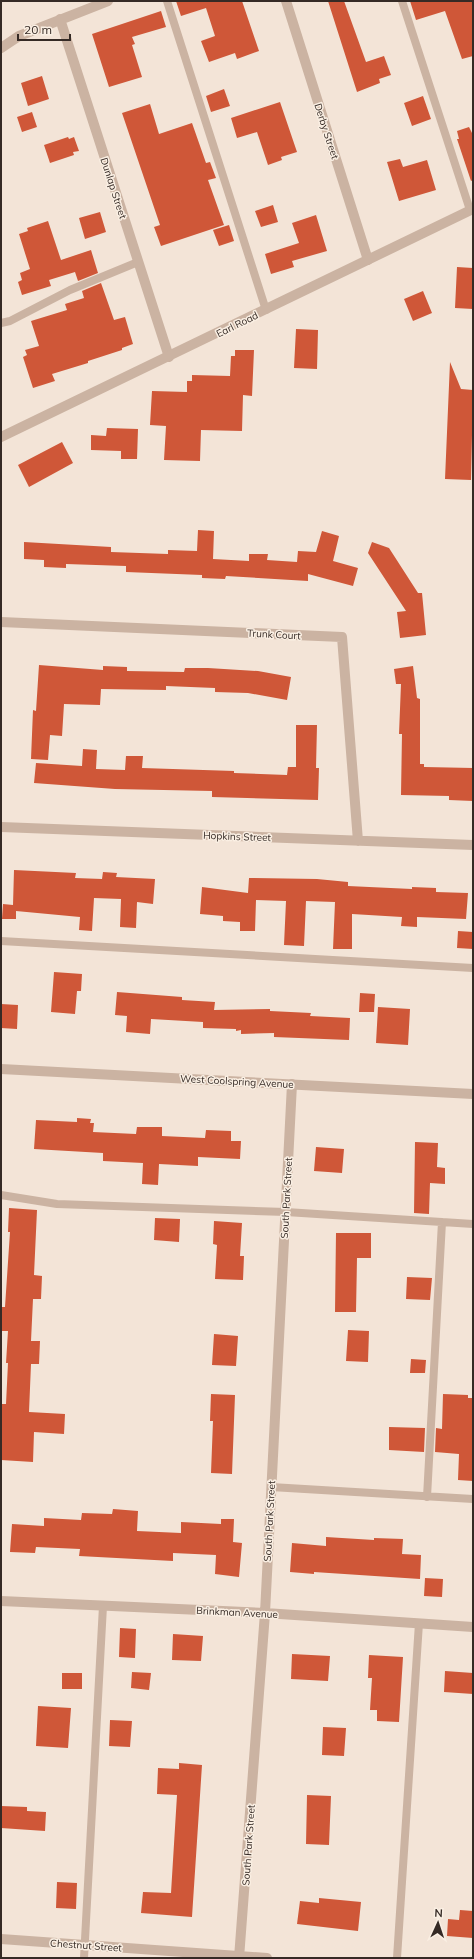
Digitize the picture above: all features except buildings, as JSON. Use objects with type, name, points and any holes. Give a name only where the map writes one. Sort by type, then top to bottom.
[{"type":"street","points":[[1,48],[19,36],[108,1]]},
{"type":"street","name":"Derby Street","points":[[286,1],[368,260]]},
{"type":"street","name":"Dunlap Street","points":[[60,19],[168,357]]},
{"type":"street","name":"Earl Road","points":[[1,438],[472,209]]},
{"type":"street","name":"Trunk Court","points":[[1,622],[342,637],[358,841]]},
{"type":"street","name":"Hopkins Street","points":[[1,827],[473,845]]},
{"type":"street","name":"West Coolspring Avenue","points":[[1,1069],[473,1094]]},
{"type":"street","name":"South Park Street","points":[[239,1957],[265,1613],[292,1084]]},
{"type":"street","name":"Brinkman Avenue","points":[[1,1601],[265,1613],[473,1627]]},
{"type":"street","name":"Chestnut Street","points":[[1,1939],[267,1958]]},
{"type":"lane","points":[[167,1],[266,310]]},
{"type":"lane","points":[[402,1],[472,209]]},
{"type":"lane","points":[[1,323],[10,321],[70,290],[138,262]]},
{"type":"lane","points":[[1,941],[473,968]]},
{"type":"lane","points":[[1,1195],[57,1204],[286,1212],[473,1224]]},
{"type":"lane","points":[[427,1496],[442,1222]]},
{"type":"lane","points":[[271,1488],[473,1499]]},
{"type":"lane","points":[[84,1958],[103,1606]]},
{"type":"lane","points":[[397,1958],[419,1623]]}]
